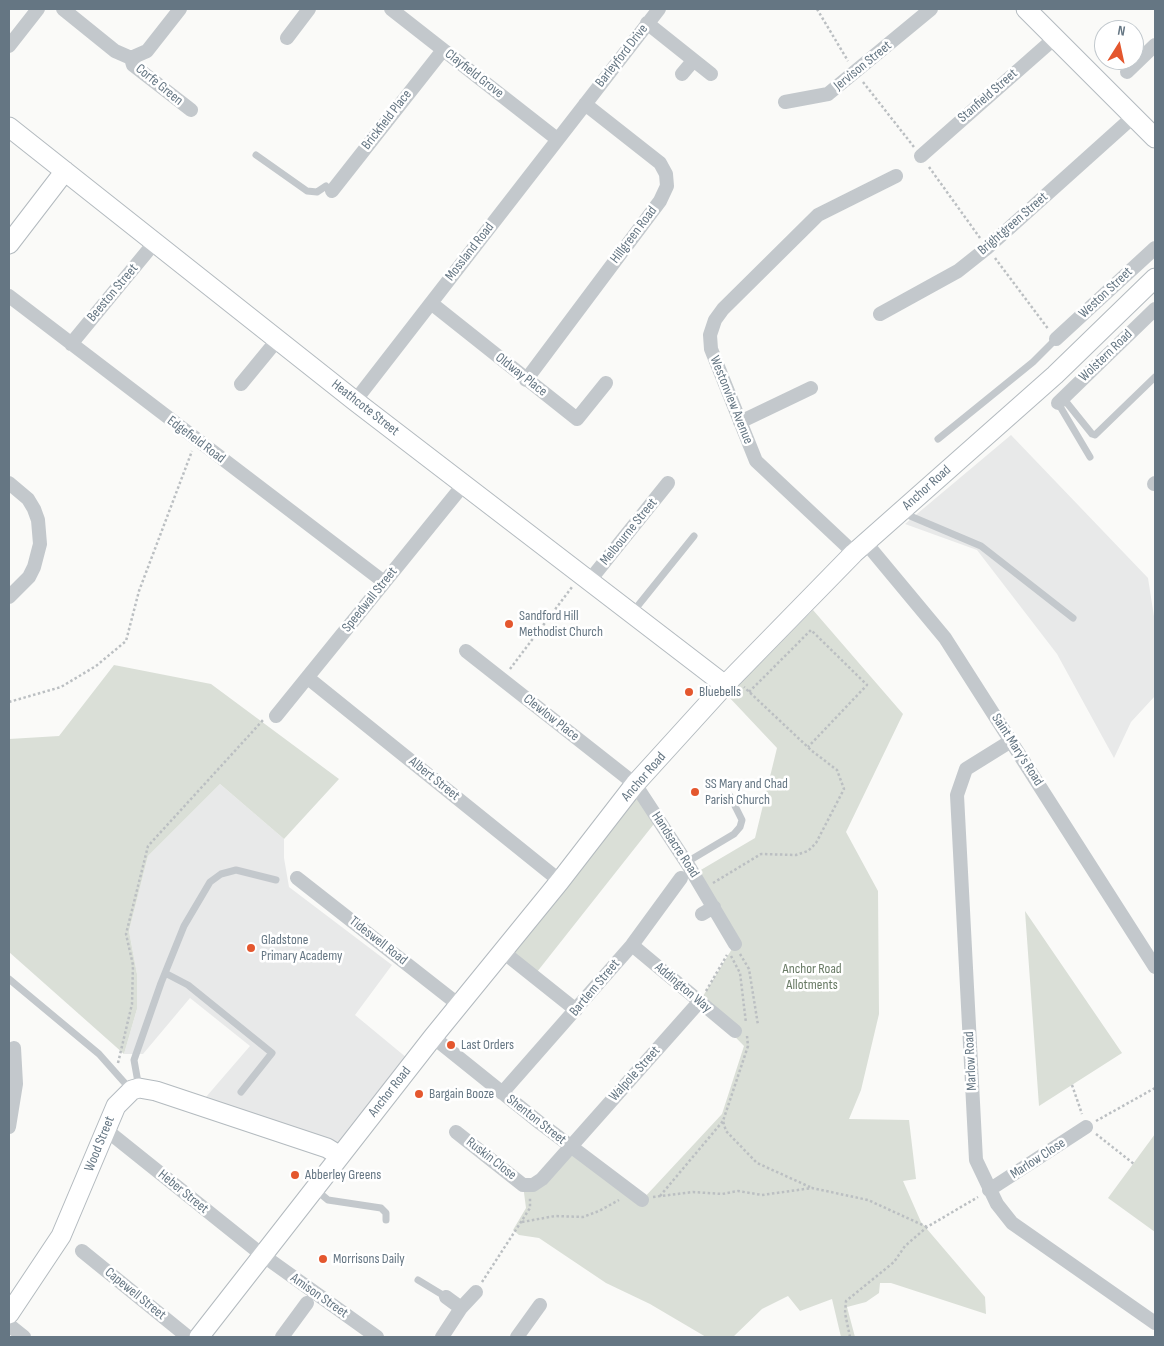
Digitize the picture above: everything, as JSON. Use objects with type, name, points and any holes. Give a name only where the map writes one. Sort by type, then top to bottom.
[{"type":"street","points":[[9,46],[38,9]]},
{"type":"street","points":[[63,9],[114,51],[131,58],[147,51],[180,9]]},
{"type":"street","points":[[287,38],[308,9]]},
{"type":"street","name":"Clayfield Grove","points":[[391,9],[558,139]]},
{"type":"street","name":"Barleyford Drive","points":[[585,104],[659,9]]},
{"type":"street","name":"Jervison Street","points":[[785,102],[828,94],[856,73],[931,9]]},
{"type":"street","points":[[1026,9],[1155,138]]},
{"type":"street","points":[[647,23],[711,74]]},
{"type":"street","name":"Stanfield Street","points":[[921,156],[1056,37]]},
{"type":"street","points":[[1127,72],[1155,45]]},
{"type":"street","name":"Brickfield Place","points":[[331,190],[443,50]]},
{"type":"street","name":"Corfe Green","points":[[131,58],[132,65],[191,110]]},
{"type":"street","points":[[682,74],[693,61]]},
{"type":"street","name":"Mossland Road","points":[[355,400],[585,104]]},
{"type":"street","name":"Hillgreen Road","points":[[526,380],[663,196],[667,186],[666,174],[660,163],[585,104]]},
{"type":"street","name":"Brightgreen Street","points":[[880,314],[958,271],[987,248],[1134,116]]},
{"type":"street","name":"Heathcote Street","points":[[9,127],[464,484],[632,613],[729,681]]},
{"type":"street","points":[[9,244],[65,171]]},
{"type":"street","name":"Westonview Avenue","points":[[860,548],[756,461],[711,349],[712,327],[718,314],[818,215],[896,176]]},
{"type":"street","name":"Beeston Street","points":[[71,344],[155,242]]},
{"type":"street","name":"Weston Street","points":[[1056,339],[1155,248]]},
{"type":"street","name":"Anchor Road","points":[[199,1337],[261,1254],[432,1037],[560,881],[635,784],[729,681],[860,548],[1055,375],[1155,278]]},
{"type":"street","name":"Edgefield Road","points":[[9,296],[384,582]]},
{"type":"street","name":"Oldway Place","points":[[430,303],[577,419],[606,383]]},
{"type":"street","name":"Wolstern Road","points":[[1060,401],[1155,309]]},
{"type":"street","points":[[242,384],[278,339]]},
{"type":"street","points":[[740,422],[811,388]]},
{"type":"street","points":[[9,483],[28,499],[34,509],[40,532],[40,544],[29,578],[9,597]]},
{"type":"street","name":"Melbourne Street","points":[[586,577],[668,483]]},
{"type":"street","name":"Speedwall Street","points":[[276,716],[464,484]]},
{"type":"street","name":"Saint Mary's Road","points":[[860,548],[945,638],[1155,967]]},
{"type":"street","name":"Clewlow Place","points":[[466,651],[635,784]]},
{"type":"street","name":"Albert Street","points":[[308,678],[560,881]]},
{"type":"street","name":"Marlow Road","points":[[1011,741],[966,769],[957,795],[976,1160],[989,1190],[1012,1223],[1155,1323]]},
{"type":"street","name":"Handsacre Road","points":[[635,784],[703,889],[708,911],[735,944]]},
{"type":"street","name":"Tideswell Road","points":[[297,878],[459,1005]]},
{"type":"street","name":"Bartlem Street","points":[[502,1093],[632,945],[681,878]]},
{"type":"street","name":"Addington Way","points":[[632,945],[735,1031]]},
{"type":"street","points":[[502,951],[576,1010]]},
{"type":"street","name":"Walpole Street","points":[[570,1146],[700,1001]]},
{"type":"street","name":"Shenton Street","points":[[432,1037],[570,1146],[637,1196]]},
{"type":"street","points":[[9,1127],[16,1084],[14,1048]]},
{"type":"street","points":[[135,1089],[156,1091],[327,1148],[340,1156]]},
{"type":"street","name":"Wood Street","points":[[9,1314],[61,1236],[116,1106],[135,1089]]},
{"type":"street","name":"Marlow Close","points":[[989,1190],[1086,1127]]},
{"type":"street","name":"Heber Street","points":[[105,1129],[261,1254]]},
{"type":"street","name":"Ruskin Close","points":[[456,1132],[523,1185],[533,1185],[542,1179],[570,1146]]},
{"type":"street","name":"Capewell Street","points":[[82,1251],[188,1337]]},
{"type":"street","name":"Amison Street","points":[[261,1254],[375,1336]]},
{"type":"street","points":[[442,1337],[461,1308],[476,1292]]},
{"type":"street","points":[[446,1297],[461,1308]]},
{"type":"street","points":[[282,1337],[307,1303]]},
{"type":"street","points":[[517,1337],[540,1305]]},
{"type":"street","points":[[9,1325],[24,1337]]},
{"type":"lane","points":[[256,155],[307,191],[331,190]]},
{"type":"lane","points":[[938,439],[1033,362],[1056,339]]},
{"type":"lane","points":[[1060,401],[1092,434],[1096,435],[1155,377]]},
{"type":"lane","points":[[1060,401],[1090,457]]},
{"type":"lane","points":[[901,512],[981,546],[1073,618]]},
{"type":"lane","points":[[632,613],[694,536]]},
{"type":"lane","points":[[687,862],[734,834],[740,827],[742,820],[730,796]]},
{"type":"lane","points":[[135,1089],[134,1060],[165,973],[184,926],[210,882],[221,874],[236,870],[276,880]]},
{"type":"lane","points":[[165,973],[188,985],[272,1052],[241,1092]]},
{"type":"lane","points":[[9,979],[51,1012],[135,1089]]},
{"type":"lane","points":[[314,1188],[328,1200],[381,1208],[386,1213],[386,1220]]},
{"type":"lane","points":[[418,1280],[446,1297]]},
{"type":"path","points":[[818,9],[856,73],[921,156],[987,248],[1056,339]]},
{"type":"path","points":[[9,702],[61,687],[96,666],[126,641],[139,590],[196,440]]},
{"type":"path","points":[[502,680],[586,577]]},
{"type":"path","points":[[749,692],[811,630],[867,685],[808,747]]},
{"type":"path","points":[[703,889],[761,854],[802,854],[816,843],[844,788],[837,770],[808,747],[749,692],[729,681]]},
{"type":"path","points":[[116,1071],[132,1004],[133,965],[126,934],[148,846],[262,719],[276,716]]},
{"type":"path","points":[[735,944],[748,969],[758,1025]]},
{"type":"path","points":[[660,1196],[723,1120],[748,1046],[740,973],[729,953],[700,1001]]},
{"type":"path","points":[[1072,1084],[1086,1127],[1134,1164]]},
{"type":"path","points":[[1086,1127],[1155,1088]]},
{"type":"path","points":[[723,1120],[726,1131],[757,1162],[812,1188],[868,1200],[927,1227]]},
{"type":"path","points":[[520,1222],[555,1216],[584,1217],[637,1196],[660,1196],[693,1192],[722,1194],[738,1191],[762,1195],[812,1188]]},
{"type":"path","points":[[850,1337],[845,1313],[846,1301],[894,1262],[905,1246],[927,1227],[989,1190]]},
{"type":"path","points":[[476,1292],[530,1208]]},
{"type":"shaded area","points":[[1011,435],[1148,578],[1155,623],[1155,696],[1131,722],[1114,758],[1057,654],[977,550],[905,524]]},
{"type":"shaded area","name":"Gladstone Primary Academy","points":[[220,784],[284,839],[284,858],[289,887],[392,965],[355,1015],[407,1058],[337,1144],[206,1097],[250,1046],[190,998],[143,1054],[124,1054],[137,1009],[137,974],[129,931],[148,856]]},
{"type":"green space","name":"Anchor Road Allotments","points":[[813,610],[903,714],[846,832],[878,891],[879,1014],[861,1090],[849,1119],[909,1120],[916,1179],[903,1181],[921,1222],[985,1297],[986,1314],[891,1283],[880,1283],[879,1293],[866,1302],[847,1307],[855,1337],[841,1337],[832,1299],[800,1311],[788,1296],[762,1309],[733,1337],[706,1337],[650,1304],[606,1283],[539,1238],[519,1235],[513,1230],[526,1208],[523,1185],[533,1185],[570,1147],[642,1200],[722,1114],[744,1046],[700,1001],[735,944],[694,874],[755,838],[777,748],[728,696]]},
{"type":"green space","points":[[114,665],[211,684],[339,779],[284,839],[220,784],[148,856],[129,931],[137,974],[137,1009],[124,1054],[9,952],[9,739],[59,736]]},
{"type":"green space","points":[[635,784],[661,815],[533,977],[502,951]]},
{"type":"green space","points":[[1025,911],[1122,1053],[1039,1106]]},
{"type":"green space","points":[[1155,1134],[1155,1232],[1108,1198]]},
{"type":"place","name":"Sandford Hill Methodist Church","points":[[509,624]]},
{"type":"place","name":"Bluebells","points":[[689,692]]},
{"type":"place","name":"SS Mary and Chad Parish Church","points":[[695,792]]},
{"type":"place","name":"Gladstone Primary Academy","points":[[251,948]]},
{"type":"place","name":"Last Orders","points":[[451,1045]]},
{"type":"place","name":"Bargain Booze","points":[[419,1094]]},
{"type":"place","name":"Abberley Greens","points":[[295,1175]]},
{"type":"place","name":"Morrisons Daily","points":[[323,1259]]}]
